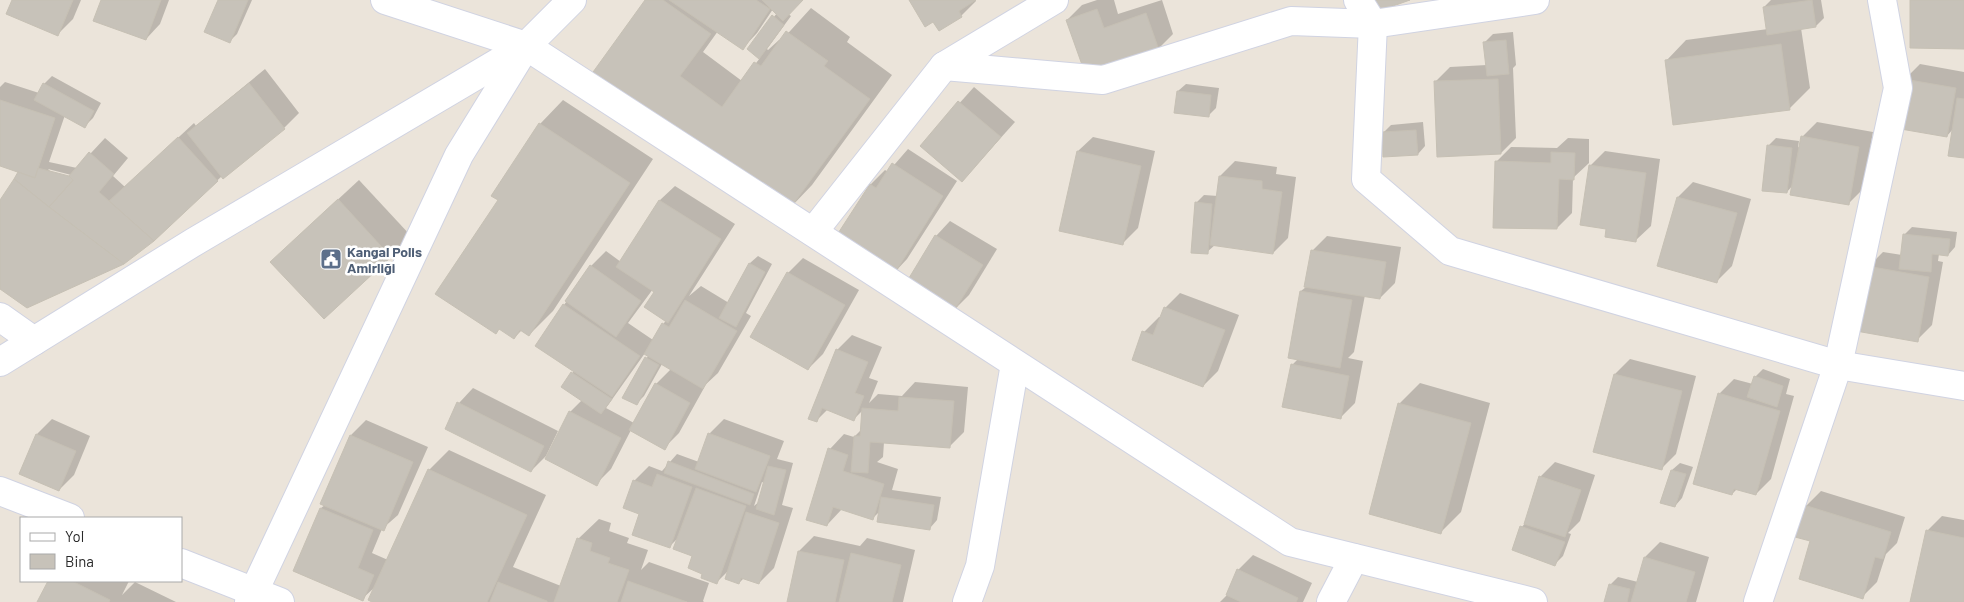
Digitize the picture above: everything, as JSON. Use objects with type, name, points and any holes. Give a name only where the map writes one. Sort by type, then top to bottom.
[{"type":"street","points":[[385,0],[526,46],[1290,542],[1533,602]]},
{"type":"street","points":[[252,597],[459,155],[526,46],[572,0]]},
{"type":"street","points":[[813,232],[944,66],[1054,0]]},
{"type":"street","points":[[1358,0],[1373,24],[1366,179],[1450,251],[1838,365],[1964,386]]},
{"type":"street","points":[[944,66],[1103,80],[1291,21],[1373,24],[1534,0]]},
{"type":"street","points":[[1758,602],[1838,365],[1898,88],[1882,0]]},
{"type":"street","points":[[0,362],[194,242],[526,46]]},
{"type":"street","points":[[0,317],[34,341]]},
{"type":"street","points":[[968,602],[980,566],[1015,364]]},
{"type":"street","points":[[0,491],[67,517]]},
{"type":"street","points":[[1331,602],[1354,558]]},
{"type":"street","points":[[182,563],[252,597],[280,602]]},
{"type":"building","points":[[12,0],[73,0],[58,36],[6,14]]},
{"type":"building","points":[[101,0],[161,0],[146,40],[93,21]]},
{"type":"building","points":[[218,0],[248,0],[230,43],[204,32]]},
{"type":"building","points":[[645,0],[663,0],[711,34],[680,76],[722,107],[754,62],[761,66],[786,31],[828,61],[824,66],[870,99],[789,210],[588,79]]},
{"type":"building","points":[[669,0],[756,0],[770,9],[743,50]]},
{"type":"building","points":[[762,0],[803,0],[783,21]]},
{"type":"building","points":[[909,0],[976,0],[959,11],[962,17],[939,31],[933,22],[925,27]]},
{"type":"building","points":[[1369,0],[1410,0],[1373,13]]},
{"type":"building","points":[[1812,0],[1816,27],[1767,35],[1763,7]]},
{"type":"building","points":[[1910,0],[1964,0],[1964,49],[1910,48]]},
{"type":"building","points":[[1097,9],[1104,28],[1146,13],[1159,50],[1086,76],[1066,20]]},
{"type":"building","points":[[772,15],[784,25],[759,59],[747,49]]},
{"type":"building","points":[[1506,40],[1509,74],[1487,76],[1483,42]]},
{"type":"building","points":[[1781,44],[1790,110],[1673,125],[1665,60]]},
{"type":"building","points":[[1498,79],[1501,154],[1437,157],[1434,81]]},
{"type":"building","points":[[1904,79],[1956,88],[1947,137],[1895,128]]},
{"type":"building","points":[[43,83],[94,111],[85,128],[34,100]]},
{"type":"building","points":[[249,83],[285,129],[223,179],[187,133]]},
{"type":"building","points":[[1177,91],[1211,95],[1209,117],[1174,113]]},
{"type":"building","points":[[1957,98],[1964,99],[1964,158],[1948,156]]},
{"type":"building","points":[[0,100],[55,118],[35,178],[0,166]]},
{"type":"building","points":[[958,101],[1001,137],[962,182],[920,146]]},
{"type":"building","points":[[539,123],[630,183],[529,336],[520,330],[514,339],[499,329],[496,334],[435,294],[498,200],[491,196]]},
{"type":"building","points":[[1416,130],[1418,155],[1383,157],[1382,132]]},
{"type":"building","points":[[1801,136],[1859,147],[1849,205],[1790,195]]},
{"type":"building","points":[[178,137],[218,181],[154,241],[109,201]]},
{"type":"building","points":[[1767,145],[1792,148],[1787,193],[1762,191]]},
{"type":"building","points":[[1077,151],[1141,166],[1123,245],[1059,231]]},
{"type":"building","points":[[89,152],[114,174],[99,192],[154,241],[124,264],[49,207],[73,180],[69,176]]},
{"type":"building","points":[[1551,152],[1575,153],[1574,180],[1559,179],[1557,229],[1493,228],[1495,161],[1551,163]]},
{"type":"building","points":[[892,163],[943,196],[893,276],[835,238],[870,184],[876,188]]},
{"type":"building","points":[[1589,165],[1646,173],[1636,242],[1605,237],[1606,229],[1580,225]]},
{"type":"building","points":[[38,168],[69,176],[73,180],[49,207],[14,179],[18,172],[35,178]]},
{"type":"building","points":[[1219,176],[1262,181],[1262,189],[1282,192],[1273,254],[1210,245]]},
{"type":"building","points":[[14,179],[124,264],[27,308],[0,289],[0,200]]},
{"type":"building","points":[[1677,197],[1737,213],[1717,283],[1657,266]]},
{"type":"building","name":"Kangal Polis Amirliği","points":[[338,199],[391,257],[324,319],[270,262]]},
{"type":"building","points":[[659,200],[721,239],[668,323],[644,307],[654,292],[616,267]]},
{"type":"building","points":[[1195,202],[1212,204],[1208,254],[1191,253]]},
{"type":"building","points":[[1903,234],[1950,239],[1948,256],[1932,254],[1931,272],[1899,269]]},
{"type":"building","points":[[935,235],[983,265],[954,311],[906,283]]},
{"type":"building","points":[[1311,250],[1386,262],[1380,299],[1304,287]]},
{"type":"building","points":[[749,263],[765,272],[736,327],[719,318]]},
{"type":"building","points":[[590,265],[641,301],[616,337],[565,301]]},
{"type":"building","points":[[1867,266],[1929,277],[1918,342],[1856,331]]},
{"type":"building","points":[[787,272],[845,305],[808,370],[750,337]]},
{"type":"building","points":[[1300,291],[1352,300],[1340,368],[1288,358]]},
{"type":"building","points":[[685,300],[737,331],[703,389],[644,354],[662,323],[669,327]]},
{"type":"building","points":[[563,304],[640,356],[612,397],[535,346]]},
{"type":"building","points":[[1164,307],[1225,330],[1203,387],[1132,360],[1142,331],[1153,335]]},
{"type":"building","points":[[836,349],[868,362],[855,393],[864,396],[854,421],[822,408],[817,422],[808,419]]},
{"type":"building","points":[[645,357],[659,365],[637,405],[622,398]]},
{"type":"building","points":[[1291,364],[1349,376],[1341,419],[1282,407]]},
{"type":"building","points":[[571,372],[612,399],[601,414],[561,387]]},
{"type":"building","points":[[1614,374],[1682,391],[1662,470],[1593,452]]},
{"type":"building","points":[[1754,376],[1783,386],[1777,407],[1747,397]]},
{"type":"building","points":[[655,383],[690,403],[665,450],[629,430]]},
{"type":"building","points":[[1718,393],[1780,411],[1756,495],[1734,489],[1732,495],[1693,484]]},
{"type":"building","points":[[899,397],[954,401],[950,448],[870,442],[868,473],[851,472],[854,436],[860,436],[862,408],[898,411]]},
{"type":"building","points":[[457,402],[544,446],[531,472],[445,429]]},
{"type":"building","points":[[1398,403],[1471,423],[1441,534],[1369,514]]},
{"type":"building","points":[[569,411],[621,438],[597,486],[545,459]]},
{"type":"building","points":[[708,433],[770,456],[756,492],[695,469]]},
{"type":"building","points":[[36,434],[76,451],[59,491],[19,474]]},
{"type":"building","points":[[350,435],[413,462],[384,531],[320,504]]},
{"type":"building","points":[[828,448],[848,455],[843,471],[884,484],[873,520],[833,507],[827,526],[806,520]]},
{"type":"building","points":[[668,461],[754,494],[750,505],[664,473]]},
{"type":"building","points":[[768,466],[786,470],[774,515],[756,509]]},
{"type":"building","points":[[428,469],[527,515],[487,602],[372,602],[368,600]]},
{"type":"building","points":[[1671,470],[1686,474],[1675,507],[1660,503]]},
{"type":"building","points":[[657,474],[692,487],[670,548],[632,535],[639,514],[623,508],[633,480],[652,487]]},
{"type":"building","points":[[1539,476],[1581,490],[1565,537],[1524,524]]},
{"type":"building","points":[[696,488],[746,506],[717,584],[701,578],[702,574],[688,568],[692,556],[673,549]]},
{"type":"building","points":[[881,497],[934,505],[930,530],[877,522]]},
{"type":"building","points":[[1804,505],[1891,532],[1883,559],[1875,557],[1863,599],[1799,579],[1810,541],[1795,537]]},
{"type":"building","points":[[320,508],[373,530],[358,568],[374,575],[363,601],[293,571]]},
{"type":"building","points":[[746,512],[779,523],[759,584],[741,578],[739,584],[725,579]]},
{"type":"building","points":[[1520,526],[1565,542],[1555,566],[1512,550]]},
{"type":"building","points":[[1926,530],[1964,538],[1964,602],[1910,602]]},
{"type":"building","points":[[577,538],[592,543],[590,551],[610,558],[608,563],[629,570],[617,602],[554,602]]},
{"type":"building","points":[[798,551],[844,560],[835,602],[787,602]]},
{"type":"building","points":[[851,553],[901,565],[892,602],[839,602]]},
{"type":"building","points":[[1644,557],[1695,572],[1686,602],[1631,602]]},
{"type":"building","points":[[1237,569],[1298,598],[1296,602],[1241,602],[1226,595]]},
{"type":"building","points":[[628,581],[687,602],[621,602]]},
{"type":"building","points":[[47,582],[74,582],[110,600],[109,602],[37,602]]},
{"type":"building","points":[[498,582],[547,601],[547,602],[490,602]]},
{"type":"building","points":[[1609,584],[1630,589],[1627,602],[1604,602]]},
{"type":"place","name":"Kangal Polis Amirliği","points":[[331,259]]}]
